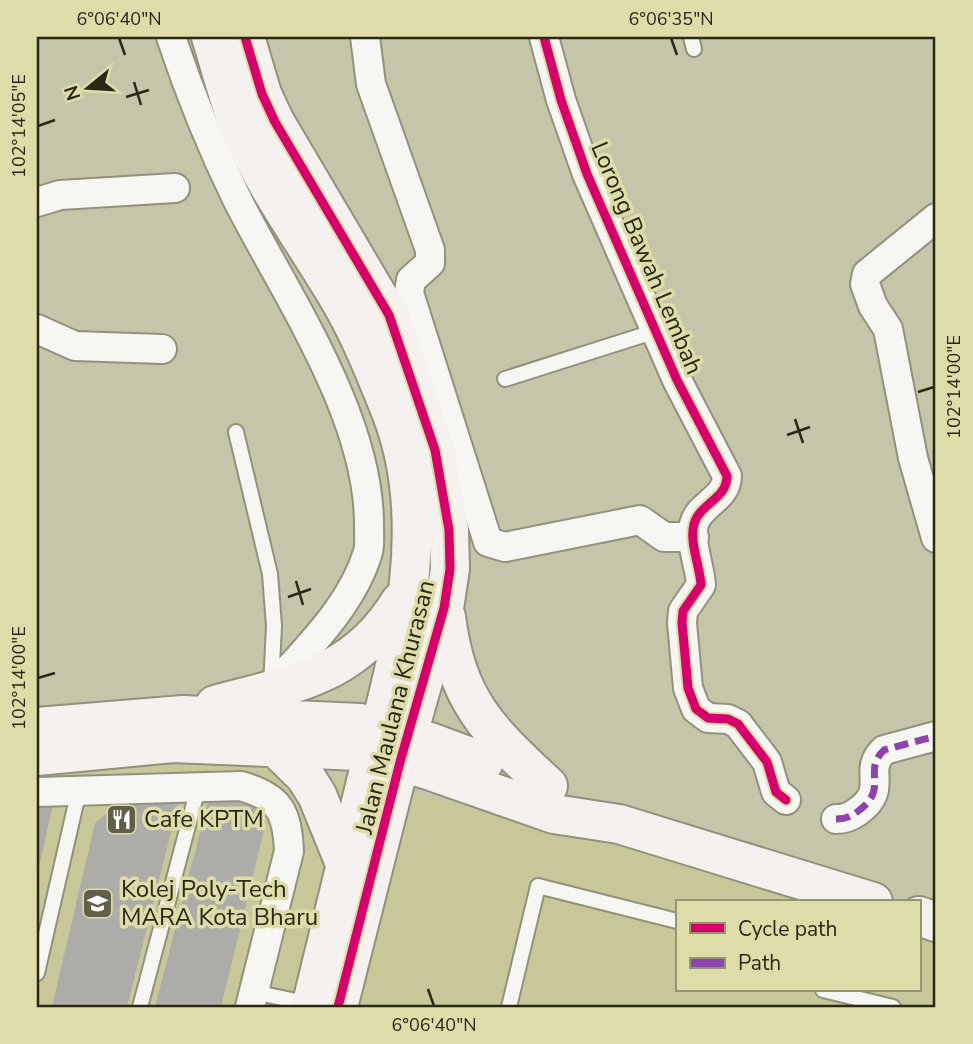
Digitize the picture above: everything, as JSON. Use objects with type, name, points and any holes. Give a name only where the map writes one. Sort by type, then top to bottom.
[{"type":"street","points":[[171,37],[236,197],[312,338],[341,405],[359,458],[369,505],[369,551],[351,590],[326,626],[270,690]]},
{"type":"street","name":"Jalan Maulana Khurasan","points":[[211,37],[238,123],[337,295],[391,415],[403,454],[410,498],[412,542],[408,589],[379,847],[320,1006]]},
{"type":"street","name":"Jalan Maulana Khurasan","points":[[245,37],[262,94],[275,122],[294,159],[374,288],[403,351],[424,411],[444,494],[450,569],[444,608],[346,866],[320,1006]]},
{"type":"street","points":[[365,37],[371,84],[430,250],[430,263],[411,280],[409,293],[488,542],[505,547],[640,520],[664,537],[694,537],[701,585],[682,617],[692,702],[696,709],[708,718],[728,719],[738,724],[767,762],[776,792],[786,800]]},
{"type":"street","name":"Lorong Bawah Lembah","points":[[544,37],[561,100],[587,174],[677,380],[727,475],[725,488],[695,520],[694,537]]},
{"type":"street","points":[[37,202],[72,194],[175,188]]},
{"type":"street","points":[[935,529],[914,458],[888,329],[873,306],[865,284],[867,274],[936,218]]},
{"type":"street","points":[[37,329],[75,346],[162,349]]},
{"type":"street","points":[[183,715],[312,678],[343,664],[372,641],[408,589]]},
{"type":"street","points":[[444,608],[450,652],[461,684],[476,712],[500,742],[548,786]]},
{"type":"street","points":[[37,727],[183,715],[360,723],[390,746],[485,789],[554,814],[619,824],[866,900]]},
{"type":"street","points":[[836,819],[848,818],[870,802],[875,790],[874,764],[884,750],[936,736]]},
{"type":"street","points":[[37,756],[173,743],[359,751],[390,746],[548,786],[619,824]]},
{"type":"street","points":[[159,789],[274,746]]},
{"type":"street","points":[[274,746],[305,776],[317,795],[346,866]]},
{"type":"street","points":[[37,792],[241,786],[261,792],[277,804],[287,825],[289,851],[252,999]]},
{"type":"street","points":[[379,847],[399,816],[428,794],[443,788],[485,789]]},
{"type":"lane","points":[[505,379],[656,331]]},
{"type":"lane","points":[[236,432],[270,574],[274,626],[270,690]]},
{"type":"lane","points":[[141,1007],[198,788]]},
{"type":"lane","points":[[37,973],[79,790]]},
{"type":"lane","points":[[509,1007],[538,886],[676,921]]},
{"type":"lane","points":[[840,992],[859,994],[893,1007]]},
{"type":"lane","points":[[252,999],[320,1006]]},
{"type":"shaded area","points":[[255,763],[553,823],[890,900],[676,900],[676,992],[920,992],[920,907],[936,911],[936,1007],[37,1007],[37,770]]},
{"type":"building","points":[[209,798],[253,801],[266,822],[221,1007],[155,1007]]},
{"type":"building","points":[[179,800],[127,1007],[52,1007],[95,823],[120,802]]},
{"type":"building","points":[[53,804],[38,872],[37,872],[37,805]]},
{"type":"marked path","points":[[836,819],[850,816],[867,803],[874,788],[875,766],[884,750],[936,736]]},
{"type":"cycle path","points":[[245,37],[262,94],[275,122],[389,315],[435,450],[449,530],[450,569],[444,608],[400,762],[338,1007]]},
{"type":"cycle path","points":[[544,37],[561,100],[587,174],[677,380],[727,476],[723,490],[702,511],[694,524],[693,538],[701,585],[683,611],[688,688],[696,709],[708,718],[728,719],[738,724],[767,762],[776,792],[786,800]]},
{"type":"place","name":"Cafe KPTM","points":[[121,819]]},
{"type":"place","name":"Kolej Poly-Tech MARA Kota Bharu","points":[[98,903]]}]
